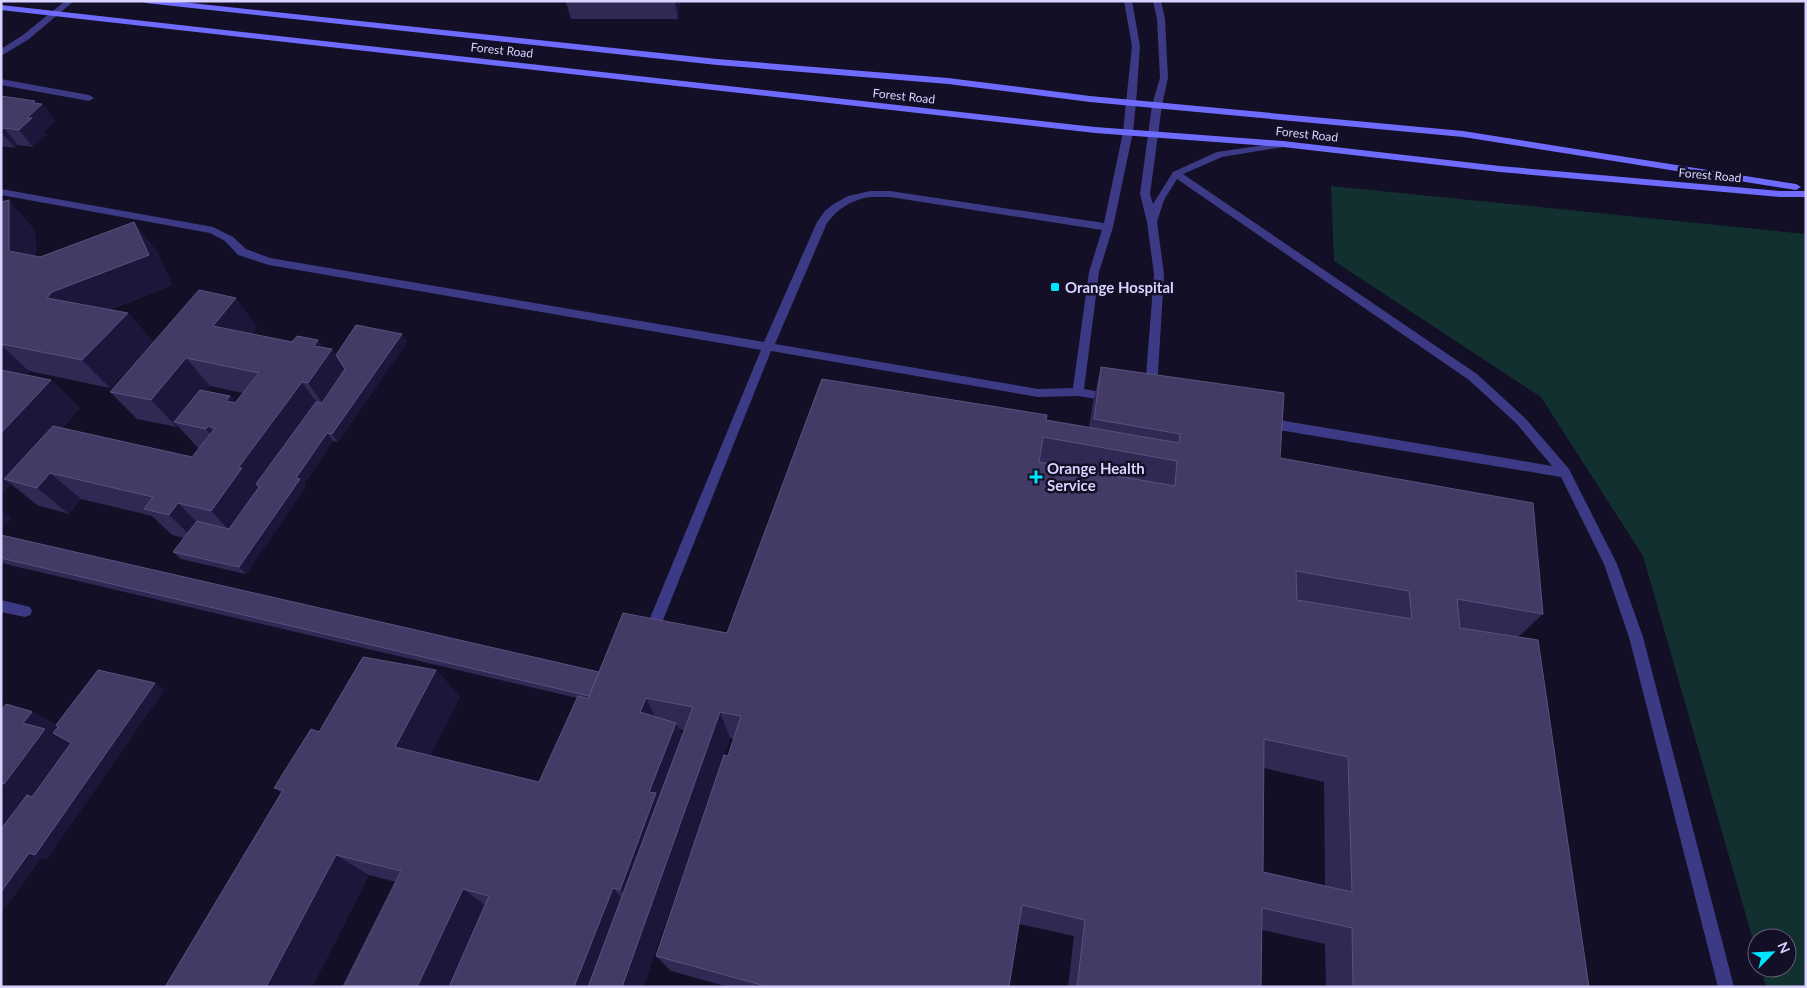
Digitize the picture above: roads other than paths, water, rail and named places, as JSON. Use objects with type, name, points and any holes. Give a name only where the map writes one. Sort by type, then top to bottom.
[{"type":"main road","name":"Forest Road","points":[[146,1],[717,62],[948,82],[1131,103],[1463,134],[1806,189]]},
{"type":"main road","name":"Forest Road","points":[[1,6],[1094,130],[1284,144],[1500,169],[1780,194],[1806,194]]},
{"type":"street","points":[[1,53],[26,37],[70,1]]},
{"type":"street","points":[[1078,392],[1094,272],[1108,227],[1128,132],[1136,46],[1128,1]]},
{"type":"street","points":[[1150,404],[1159,274],[1152,222],[1145,194],[1157,105],[1164,78],[1161,19],[1157,1]]},
{"type":"street","points":[[1,82],[89,98]]},
{"type":"street","points":[[1152,222],[1159,200],[1176,174],[1220,154],[1284,144]]},
{"type":"street","points":[[1176,174],[1473,377],[1521,421],[1565,473],[1610,564],[1636,637],[1726,987]]},
{"type":"street","points":[[1,192],[213,230],[229,239],[242,252],[269,261],[1038,393],[1078,392],[1123,400]]},
{"type":"street","points":[[647,642],[822,222],[839,203],[856,196],[890,194],[1108,227]]},
{"type":"street","points":[[1256,422],[1565,473]]},
{"type":"street","points":[[1,606],[25,611]]},
{"type":"place","name":"Orange Hospital","points":[[1055,287]]},
{"type":"place","name":"Orange Health Service","points":[[1036,477]]}]
